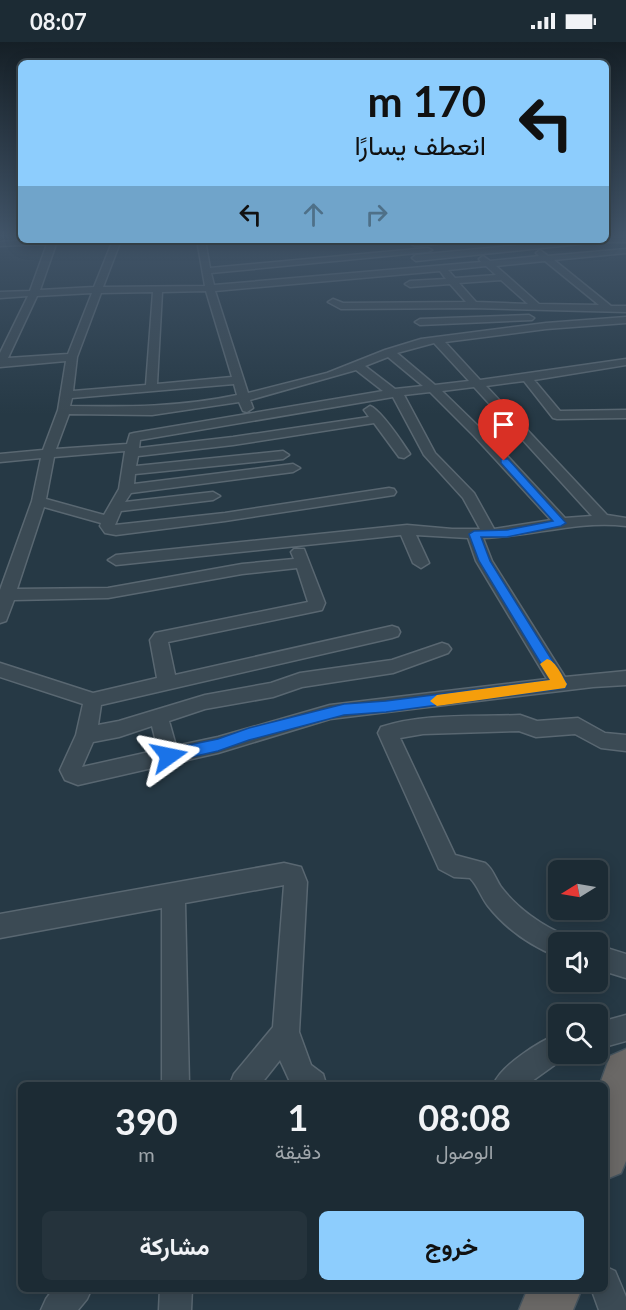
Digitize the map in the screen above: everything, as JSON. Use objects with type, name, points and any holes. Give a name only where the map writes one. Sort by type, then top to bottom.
[{"type":"highway","points":[[608,1141],[626,1072]]},
{"type":"highway","points":[[546,1310],[554,1292]]},
{"type":"street","points":[[0,363],[33,295]]},
{"type":"street","points":[[0,617],[3,595],[39,501],[49,453],[64,410],[72,357],[96,295]]},
{"type":"street","points":[[151,388],[158,295]]},
{"type":"street","points":[[213,295],[243,397],[252,418]]},
{"type":"street","points":[[414,295],[420,322],[435,341],[478,382],[603,519]]},
{"type":"street","points":[[457,295],[416,303],[337,306],[333,303],[416,303],[626,309]]},
{"type":"street","points":[[464,295],[473,305]]},
{"type":"street","points":[[524,295],[536,306]]},
{"type":"street","points":[[590,295],[608,308]]},
{"type":"street","points":[[420,322],[558,317],[564,318],[571,324]]},
{"type":"street","points":[[64,410],[153,411],[243,397],[359,367],[389,352],[411,345],[571,324],[626,320]]},
{"type":"street","points":[[389,352],[432,387],[476,430],[561,523]]},
{"type":"street","points":[[0,363],[72,357]]},
{"type":"street","points":[[388,492],[225,517],[116,530],[108,528],[114,507],[126,489],[134,437],[394,392],[526,377],[626,362]]},
{"type":"street","points":[[359,367],[394,392],[430,455],[469,496],[482,534],[484,561],[560,684]]},
{"type":"street","points":[[526,377],[557,415],[626,414]]},
{"type":"street","points":[[66,395],[238,380]]},
{"type":"street","points":[[361,399],[404,454]]},
{"type":"street","points":[[0,458],[233,441],[378,419]]},
{"type":"street","points":[[476,430],[515,423]]},
{"type":"street","points":[[129,471],[283,455]]},
{"type":"street","points":[[126,489],[293,468]]},
{"type":"street","points":[[114,507],[213,496]]},
{"type":"street","points":[[39,501],[109,521]]},
{"type":"street","points":[[116,560],[408,530],[482,534],[517,532],[561,523],[603,519],[626,522]]},
{"type":"street","points":[[408,530],[414,551],[421,563]]},
{"type":"street","points":[[167,682],[159,640],[161,637],[316,606],[317,603],[295,541]]},
{"type":"street","points":[[3,595],[108,592],[242,569],[302,563]]},
{"type":"street","points":[[0,670],[93,700],[392,632]]},
{"type":"street","points":[[86,735],[119,729],[205,702],[273,690],[300,680],[393,666],[442,649]]},
{"type":"street","points":[[93,700],[86,735],[70,770],[72,774],[78,776],[218,745],[249,734],[344,710],[626,678]]},
{"type":"street","points":[[159,717],[169,756]]},
{"type":"street","points":[[548,940],[533,932],[495,897],[477,870],[451,866],[447,861],[388,733],[423,726],[520,723],[536,729],[578,726],[601,740],[626,743]]},
{"type":"street","points":[[0,926],[284,874],[293,875],[296,882],[286,1032],[293,1058],[301,1074],[311,1082]]},
{"type":"street","points":[[173,894],[176,1082]]},
{"type":"street","points":[[608,960],[626,966]]},
{"type":"street","points":[[608,1033],[626,1028]]},
{"type":"street","points":[[246,1082],[286,1032]]},
{"type":"street","points":[[510,1082],[548,1052]]},
{"type":"street","points":[[57,1310],[73,1292]]},
{"type":"street","points":[[175,1310],[176,1292]]},
{"type":"street","points":[[608,1292],[615,1310]]},
{"type":"slow traffic","points":[[437,701],[560,684],[547,664]]},
{"type":"route","points":[[169,756],[218,745],[330,712],[386,707],[560,684],[484,561],[474,534],[517,532],[561,523],[504,461]]}]
